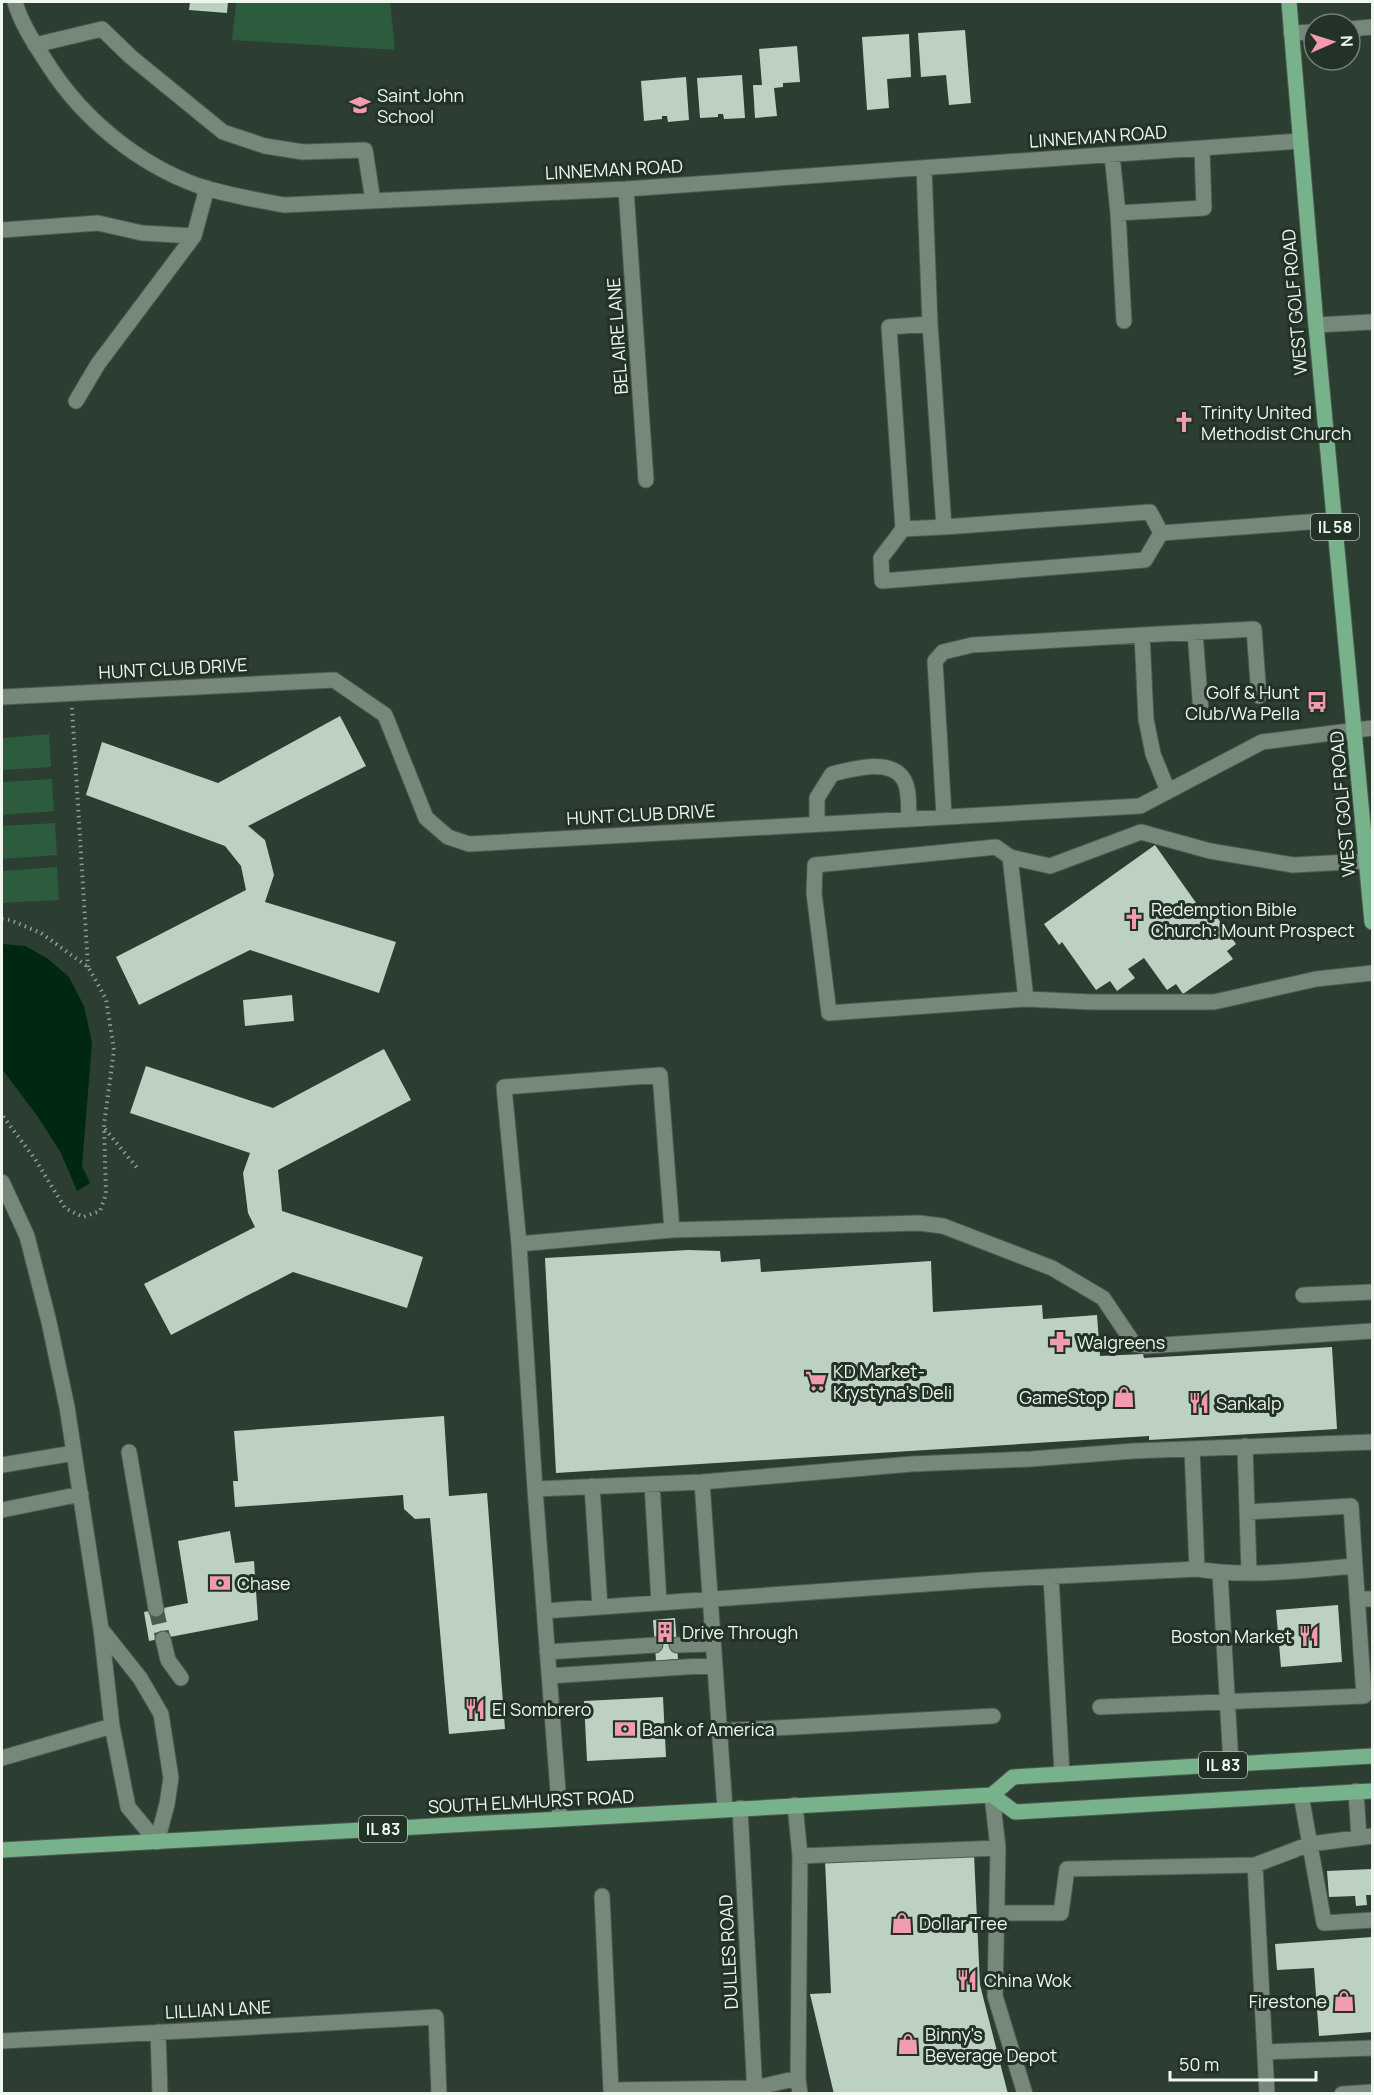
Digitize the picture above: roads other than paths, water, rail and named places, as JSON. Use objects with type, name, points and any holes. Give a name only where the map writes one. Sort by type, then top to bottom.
[{"type":"main road","name":"WEST GOLF ROAD","points":[[1288,2],[1372,922]]},
{"type":"main road","name":"IL 83","points":[[1372,1756],[1012,1777],[992,1795],[1015,1812],[1372,1791]]},
{"type":"main road","name":"SOUTH ELMHURST ROAD","points":[[2,1850],[992,1795]]},
{"type":"street","name":"LINNEMAN ROAD","points":[[15,2],[35,45],[63,87],[87,114],[119,142],[155,165],[207,188],[284,205],[626,189],[1300,141]]},
{"type":"street","points":[[35,45],[102,29],[139,63],[224,132],[265,146],[303,152],[365,150],[373,201]]},
{"type":"street","points":[[1291,33],[1302,33]]},
{"type":"street","points":[[1118,213],[1204,208],[1202,148]]},
{"type":"street","points":[[1112,155],[1118,213],[1124,321]]},
{"type":"street","points":[[924,168],[930,324],[944,527]]},
{"type":"street","points":[[76,401],[98,364],[194,236],[207,188]]},
{"type":"street","name":"BEL AIRE LANE","points":[[626,189],[646,480]]},
{"type":"street","points":[[2,230],[98,223],[142,233],[194,236]]},
{"type":"street","points":[[1316,325],[1372,322]]},
{"type":"street","points":[[930,324],[889,327],[903,529],[881,558],[882,581],[1145,560],[1161,533]]},
{"type":"street","points":[[903,529],[1150,512],[1161,533]]},
{"type":"street","points":[[1161,533],[1335,520]]},
{"type":"street","points":[[944,816],[935,661],[943,651],[972,645],[1254,629],[1259,696]]},
{"type":"street","points":[[1195,632],[1201,712]]},
{"type":"street","points":[[1142,635],[1146,719],[1153,754],[1168,791]]},
{"type":"street","name":"HUNT CLUB DRIVE","points":[[2,697],[334,680],[385,715],[426,818],[448,837],[469,844],[1140,806],[1263,742],[1372,728]]},
{"type":"street","points":[[817,824],[817,798],[832,774],[869,765],[894,771],[903,778],[907,788],[909,818]]},
{"type":"street","points":[[1367,861],[1293,865],[1210,851],[1141,832],[1050,866],[1010,857],[996,847],[815,865],[814,893],[829,1013],[1026,999],[1091,1002],[1214,1002],[1316,979],[1372,973]]},
{"type":"street","points":[[1010,857],[1026,999]]},
{"type":"street","points":[[560,1818],[519,1244],[504,1087],[660,1075],[672,1230]]},
{"type":"street","points":[[2,1182],[27,1236],[49,1322],[81,1494],[101,1629],[112,1726],[128,1807],[157,1842]]},
{"type":"street","points":[[519,1244],[672,1230],[908,1223],[943,1226],[1052,1268],[1102,1298],[1134,1344],[1147,1346],[1372,1331]]},
{"type":"street","points":[[1303,1295],[1372,1292]]},
{"type":"street","points":[[535,1489],[702,1482],[912,1464],[1245,1446],[1372,1442]]},
{"type":"street","points":[[1245,1446],[1249,1573]]},
{"type":"street","points":[[1192,1449],[1197,1569]]},
{"type":"street","points":[[129,1452],[156,1609]]},
{"type":"street","points":[[2,1465],[74,1453]]},
{"type":"street","name":"DULLES ROAD","points":[[702,1482],[720,1731],[733,1808],[755,2091]]},
{"type":"street","points":[[652,1484],[659,1602]]},
{"type":"street","points":[[592,1486],[600,1607]]},
{"type":"street","points":[[2,1510],[81,1494]]},
{"type":"street","points":[[1100,1707],[1364,1696],[1365,1599],[1355,1566],[1351,1506],[1247,1512]]},
{"type":"street","points":[[544,1611],[1051,1577],[1197,1569],[1220,1573],[1249,1573],[1355,1566]]},
{"type":"street","points":[[1220,1573],[1231,1764]]},
{"type":"street","points":[[1051,1577],[1062,1774]]},
{"type":"street","points":[[101,1629],[140,1678],[161,1714],[171,1778],[157,1842]]},
{"type":"street","points":[[163,1639],[168,1660],[181,1678]]},
{"type":"street","points":[[677,1645],[713,1644]]},
{"type":"street","points":[[547,1652],[655,1645]]},
{"type":"street","points":[[549,1676],[715,1665]]},
{"type":"street","points":[[720,1731],[993,1716]]},
{"type":"street","points":[[2,1758],[112,1726]]},
{"type":"street","points":[[997,1913],[1061,1914],[1067,1869],[1256,1865],[1310,1844],[1366,1837],[1356,1791]]},
{"type":"street","points":[[1301,1794],[1324,1923],[1372,1920]]},
{"type":"street","points":[[992,1795],[998,1848],[995,1996],[1025,2094]]},
{"type":"street","points":[[602,1896],[611,2092],[755,2091],[799,2086],[800,1856],[795,1805]]},
{"type":"street","points":[[800,1856],[998,1848]]},
{"type":"street","points":[[1256,1865],[1267,2094]]},
{"type":"street","name":"LILLIAN LANE","points":[[2,2041],[436,2017],[439,2094]]},
{"type":"street","points":[[158,2032],[160,2094]]},
{"type":"street","points":[[1265,2052],[1372,2048]]},
{"type":"street","points":[[1342,2094],[1372,2092]]},
{"type":"tunnel","points":[[156,1609],[163,1639]]},
{"type":"place","name":"Saint John School","points":[[360,105]]},
{"type":"place","name":"Trinity United Methodist Church","points":[[1184,422]]},
{"type":"place","name":"Golf & Hunt Club/Wa Pella","points":[[1317,702]]},
{"type":"place","name":"Redemption Bible Church: Mount Prospect","points":[[1134,919]]},
{"type":"place","name":"Walgreens","points":[[1060,1342]]},
{"type":"place","name":"KD Market- Krystyna's Deli","points":[[816,1381]]},
{"type":"place","name":"GameStop","points":[[1124,1397]]},
{"type":"place","name":"Sankalp","points":[[1199,1403]]},
{"type":"place","name":"Chase","points":[[220,1583]]},
{"type":"place","name":"Drive Through","points":[[665,1632]]},
{"type":"place","name":"Boston Market","points":[[1309,1636]]},
{"type":"place","name":"El Sombrero","points":[[475,1709]]},
{"type":"place","name":"Bank of America","points":[[625,1729]]},
{"type":"place","name":"Dollar Tree","points":[[902,1923]]},
{"type":"place","name":"China Wok","points":[[967,1980]]},
{"type":"place","name":"Firestone","points":[[1344,2001]]},
{"type":"place","name":"Binny's Beverage Depot","points":[[908,2044]]}]
